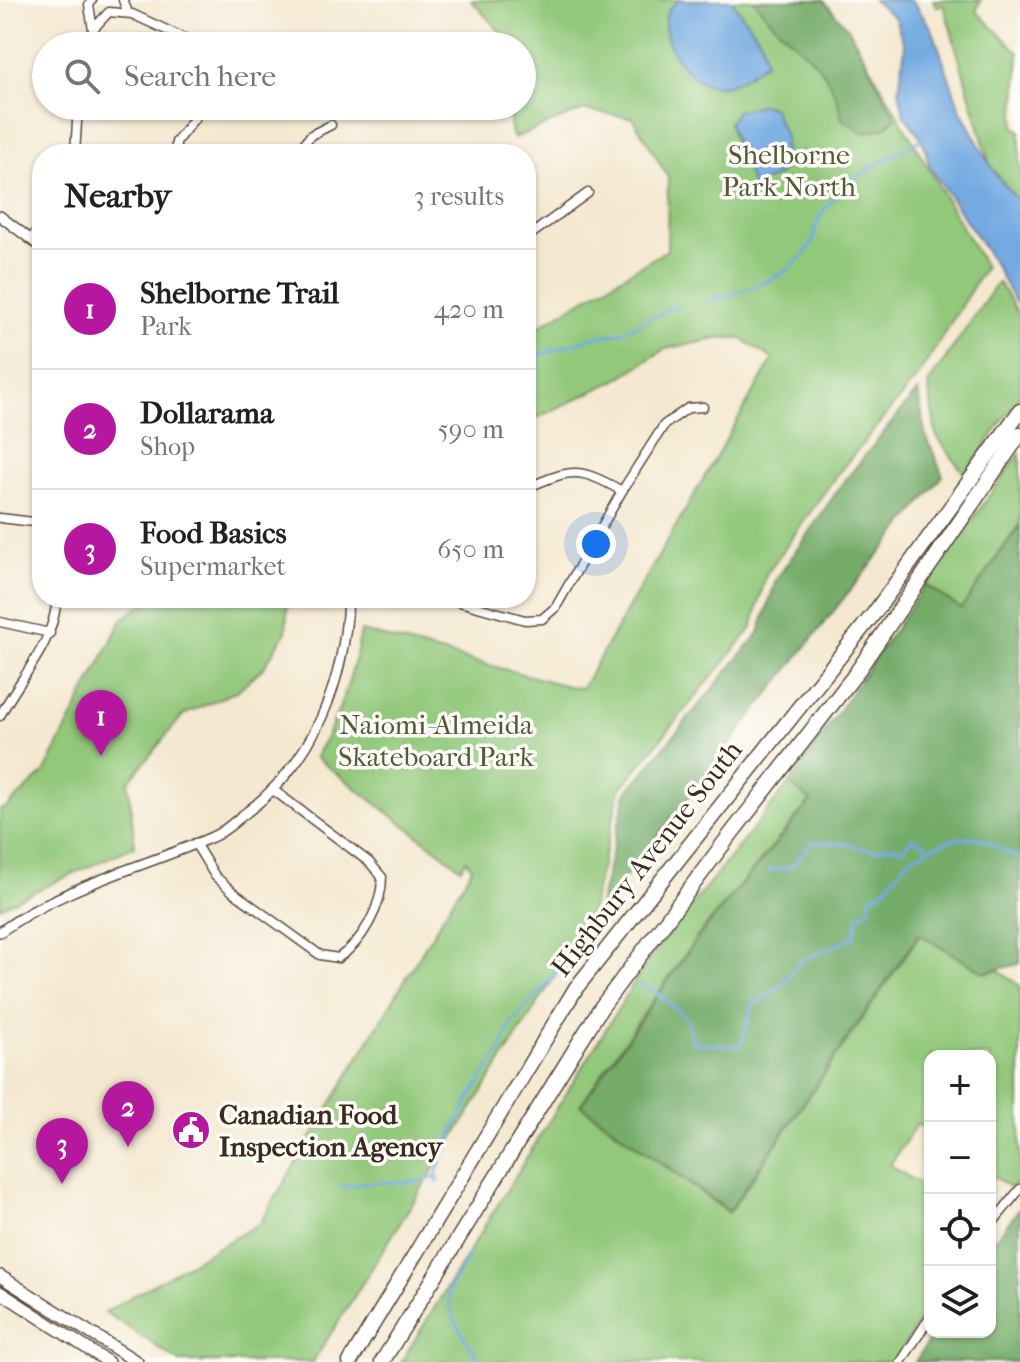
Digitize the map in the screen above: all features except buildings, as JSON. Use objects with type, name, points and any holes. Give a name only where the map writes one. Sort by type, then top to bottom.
[{"type":"highway","name":"Highbury Avenue South","points":[[350,1362],[576,988],[875,612],[1020,411]]},
{"type":"highway","name":"Highbury Avenue South","points":[[382,1362],[600,1009],[854,676],[1020,434]]},
{"type":"main road","points":[[0,1276],[133,1361]]},
{"type":"main road","points":[[0,1292],[108,1362]]},
{"type":"street","points":[[92,0],[89,5],[93,31]]},
{"type":"street","points":[[123,0],[128,13]]},
{"type":"street","points":[[93,31],[109,12],[128,13],[170,32]]},
{"type":"street","points":[[76,144],[77,120]]},
{"type":"street","points":[[176,144],[193,120]]},
{"type":"street","points":[[304,144],[311,135],[331,125]]},
{"type":"street","points":[[536,231],[588,193]]},
{"type":"street","points":[[0,216],[31,239]]},
{"type":"street","points":[[483,608],[525,620],[542,619],[556,607],[622,491],[664,425],[688,408],[703,407]]},
{"type":"street","points":[[536,484],[562,473],[579,471],[596,476],[622,491]]},
{"type":"street","points":[[0,518],[32,522]]},
{"type":"street","points":[[0,716],[12,693],[41,653],[50,633],[55,608]]},
{"type":"street","points":[[0,932],[55,899],[216,836],[259,803],[306,749],[333,694],[347,629],[348,608]]},
{"type":"street","points":[[0,622],[50,633]]},
{"type":"street","points":[[195,843],[215,876],[320,955],[338,958],[352,949],[380,901],[382,877],[369,862],[272,789]]},
{"type":"street","points":[[996,1219],[1020,1189]]},
{"type":"street","points":[[901,1362],[924,1326]]},
{"type":"green space","points":[[471,0],[821,0],[848,28],[985,267],[918,376],[835,477],[766,575],[752,628],[620,789],[588,923],[313,1362],[180,1362],[105,1312],[260,1223],[472,868],[466,860],[461,868],[315,757],[344,696],[361,631],[582,688],[773,359],[740,338],[721,338],[665,349],[616,380],[536,418],[536,328],[667,250],[668,177],[633,118],[584,110],[514,138],[510,120],[536,120],[536,32],[500,32]]},
{"type":"green space","points":[[754,0],[823,0],[848,28],[896,118],[886,127],[864,133],[842,119],[836,97],[818,65],[780,30]]},
{"type":"green space","points":[[933,0],[981,0],[976,11],[1019,53],[1014,127],[1020,130],[1020,205],[990,165],[944,6],[936,6]]},
{"type":"green space","points":[[998,282],[1020,316],[1020,395],[965,475],[936,435],[928,384]]},
{"type":"green space","points":[[918,390],[925,433],[943,476],[597,914],[626,793],[759,633],[776,580],[842,484]]},
{"type":"green space","points":[[1020,453],[1020,523],[961,609],[926,584]]},
{"type":"green space","points":[[1020,526],[1020,964],[984,972],[919,934],[729,1211],[581,1105],[700,935],[811,801],[789,784],[925,585],[961,609]]},
{"type":"green space","points":[[138,608],[287,608],[286,632],[264,667],[237,691],[183,715],[128,782],[135,846],[0,907],[0,809],[6,808],[44,773],[123,618]]},
{"type":"green space","points":[[789,784],[811,800],[699,934],[580,1105],[729,1213],[920,935],[984,973],[998,970],[1020,986],[1020,1180],[1010,1188],[996,1178],[996,1050],[924,1050],[924,1128],[917,1124],[890,1165],[924,1187],[924,1313],[894,1362],[401,1362],[652,954]]},
{"type":"green space","points":[[1020,1208],[1020,1362],[915,1362],[930,1338],[996,1338],[996,1238]]},
{"type":"water","points":[[678,0],[731,0],[762,42],[766,62],[728,85],[710,85],[698,80],[678,60],[666,34],[665,21],[669,9]]},
{"type":"water","points":[[873,0],[912,0],[933,31],[960,109],[985,156],[1020,203],[1020,307],[930,167],[922,139],[904,115],[899,90],[905,47],[895,18]]},
{"type":"water","points":[[763,104],[773,108],[785,137],[783,170],[752,187],[729,123],[737,111]]},
{"type":"waterway","points":[[707,300],[751,288],[781,274],[804,254],[812,242],[821,215],[839,193],[868,170],[922,139]]},
{"type":"waterway","points":[[536,357],[590,338],[620,333],[678,305]]},
{"type":"waterway","points":[[769,871],[791,867],[813,842],[846,844],[874,851],[888,846],[903,849],[913,838],[928,846]]},
{"type":"waterway","points":[[639,985],[654,991],[686,1018],[693,1043],[740,1047],[753,1004],[779,988],[801,961],[854,937],[858,917],[870,909],[870,896],[881,893],[910,858],[952,839],[979,838],[1020,859]]},
{"type":"waterway","points":[[437,1182],[437,1172],[448,1141],[474,1091],[499,1053],[511,1024],[562,967],[567,967]]},
{"type":"waterway","points":[[341,1186],[409,1182],[435,1177]]},
{"type":"waterway","points":[[468,1254],[450,1287],[450,1307],[480,1362]]},
{"type":"place","name":"Shelborne Trail","points":[[101,756]]},
{"type":"place","name":"Canadian Food Inspection Agency","points":[[191,1130]]},
{"type":"place","name":"Dollarama","points":[[128,1147]]},
{"type":"place","name":"Food Basics","points":[[62,1184]]},
{"type":"park label","name":"Shelborne Park North","points":[[789,170]]},
{"type":"park label","name":"Naiomi-Almeida Skateboard Park","points":[[436,740]]}]
